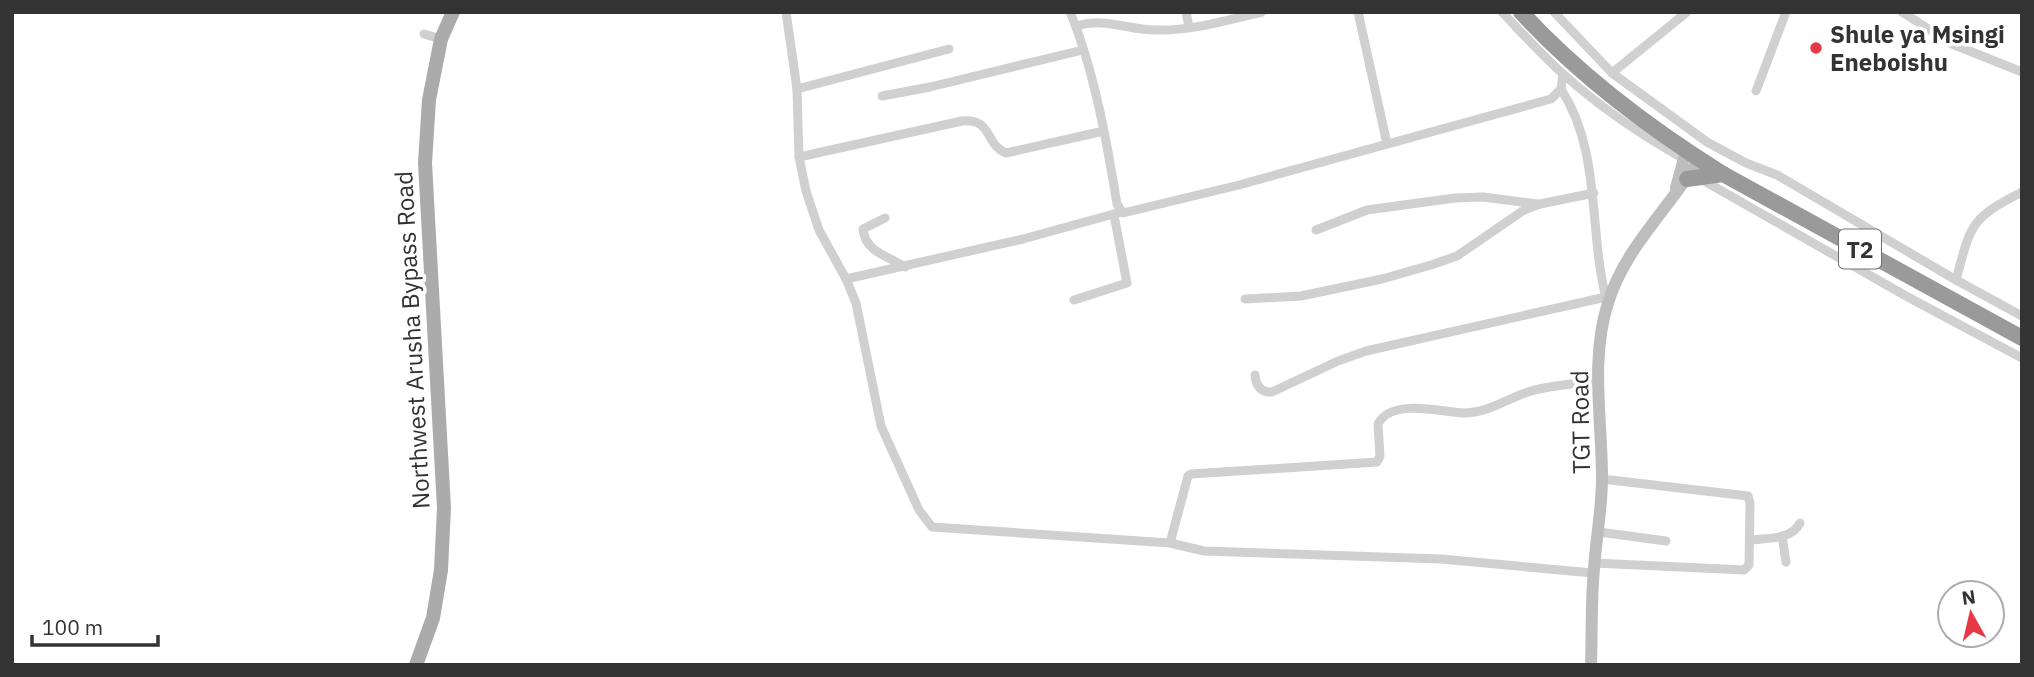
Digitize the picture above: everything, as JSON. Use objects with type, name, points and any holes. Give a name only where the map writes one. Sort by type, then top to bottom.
[{"type":"highway","name":"T2","points":[[1521,12],[1552,47],[1689,156],[2022,338]]},
{"type":"highway","points":[[1692,178],[1723,174]]},
{"type":"main road","name":"Northwest Arusha Bypass Road","points":[[416,665],[433,618],[441,570],[444,508],[425,163],[429,100],[441,39],[453,12]]},
{"type":"street","points":[[786,12],[797,89],[799,157],[812,212],[856,303],[881,426],[919,510],[932,527],[1170,543],[1204,551],[1441,559],[1594,568],[1745,570],[1749,565],[1751,503],[1746,495],[1602,479]]},
{"type":"street","points":[[1070,12],[1104,131],[1118,204],[1127,283],[1074,300]]},
{"type":"street","points":[[1186,12],[1189,27]]},
{"type":"street","points":[[1076,26],[1097,21],[1156,30],[1189,27],[1262,12]]},
{"type":"street","points":[[1358,12],[1387,144]]},
{"type":"street","points":[[1502,12],[1563,74],[1652,141],[1689,156],[1673,198]]},
{"type":"street","points":[[1554,12],[1612,73],[1707,142],[1746,163],[1777,175],[2022,316]]},
{"type":"street","points":[[1612,73],[1676,16],[1688,12]]},
{"type":"street","points":[[1756,91],[1786,12]]},
{"type":"street","points":[[1902,12],[1952,44],[2022,72]]},
{"type":"street","points":[[424,34],[441,39]]},
{"type":"street","points":[[797,89],[949,49]]},
{"type":"street","points":[[883,96],[1083,50]]},
{"type":"street","points":[[1255,375],[1260,389],[1272,392],[1305,379],[1338,360],[1366,351],[1607,300],[1597,257],[1594,193],[1575,115],[1561,89],[1563,74]]},
{"type":"street","points":[[846,279],[1023,240],[1214,191],[1551,99],[1561,89]]},
{"type":"street","points":[[799,157],[962,121],[979,123],[986,129],[994,145],[1006,153],[1104,131]]},
{"type":"street","name":"TGT Road","points":[[1591,665],[1594,568],[1602,479],[1598,381],[1607,300],[1643,234],[1692,178],[1689,156]]},
{"type":"street","points":[[1692,178],[2022,358]]},
{"type":"street","points":[[1956,280],[1965,246],[1977,219],[1989,209],[2022,192]]},
{"type":"street","points":[[1245,299],[1300,296],[1382,279],[1431,265],[1457,256],[1508,220],[1540,204],[1594,193]]},
{"type":"street","points":[[1316,230],[1367,210],[1455,198],[1483,197],[1540,204]]},
{"type":"street","points":[[885,218],[862,229],[863,235],[874,251],[905,267]]},
{"type":"street","points":[[1170,543],[1191,474],[1377,461],[1380,456],[1378,424],[1385,415],[1424,407],[1461,413],[1476,412],[1528,392],[1598,381]]},
{"type":"street","points":[[1750,540],[1782,536],[1793,532],[1800,523]]},
{"type":"street","points":[[1599,532],[1666,541]]},
{"type":"street","points":[[1782,536],[1786,562]]},
{"type":"place","name":"Shule ya Msingi Eneboishu","points":[[1816,48]]}]
